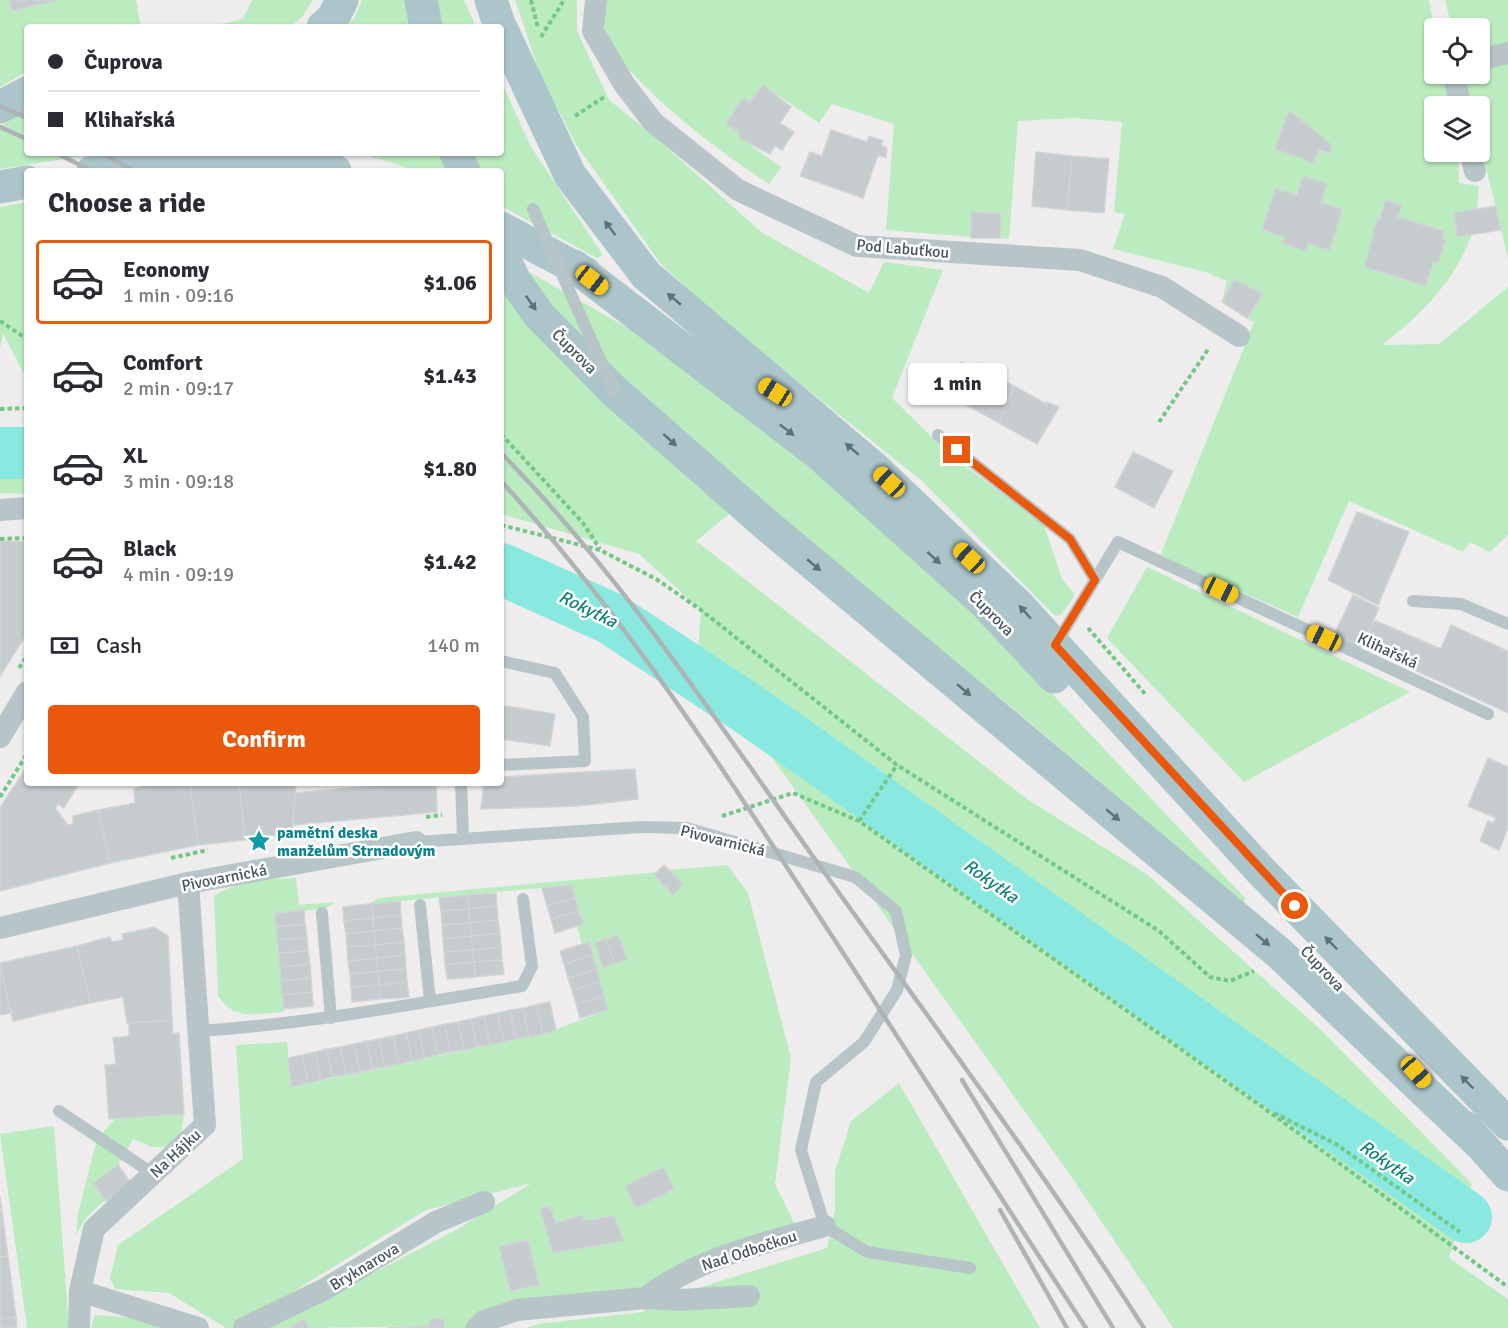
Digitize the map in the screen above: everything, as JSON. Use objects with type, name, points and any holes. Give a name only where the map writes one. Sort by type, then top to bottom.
[{"type":"main road","points":[[326,24],[333,18],[342,0]]},
{"type":"main road","points":[[422,0],[426,24]]},
{"type":"main road","name":"Čuprova","points":[[491,0],[500,24]]},
{"type":"main road","name":"Čuprova","points":[[504,36],[570,175],[646,275],[873,467],[1017,604],[1262,872],[1508,1124]]},
{"type":"main road","points":[[0,107],[24,95]]},
{"type":"main road","points":[[113,168],[219,161],[300,168]]},
{"type":"main road","points":[[0,187],[24,183]]},
{"type":"main road","points":[[504,230],[574,266]]},
{"type":"main road","name":"Čuprova","points":[[504,259],[515,281],[539,315],[614,391],[769,527],[1279,953],[1479,1143]]},
{"type":"main road","name":"Čuprova","points":[[574,266],[816,417]]},
{"type":"main road","name":"Čuprova","points":[[574,266],[819,454],[984,602],[1329,974],[1508,1175]]},
{"type":"street","name":"Pod Labuťkou","points":[[596,0],[593,31],[624,84],[653,122],[738,190],[857,246],[1080,260],[1162,287],[1231,331]]},
{"type":"street","points":[[1490,57],[1508,53]]},
{"type":"street","points":[[0,510],[24,508]]},
{"type":"street","points":[[0,737],[24,697]]},
{"type":"street","name":"Pivovarnická","points":[[0,928],[188,883],[416,842]]},
{"type":"street","name":"Na Hájku","points":[[79,1328],[80,1291],[94,1229],[205,1125],[188,883]]},
{"type":"street","name":"Bryknarova","points":[[244,1328],[325,1289],[436,1222],[484,1202]]},
{"type":"street","name":"Nad Odbočkou","points":[[645,1298],[683,1272],[717,1257],[825,1226]]},
{"type":"street","points":[[80,1291],[198,1328]]},
{"type":"street","name":"Nad Odbočkou","points":[[477,1328],[484,1321],[517,1310],[645,1298],[680,1300],[749,1296]]},
{"type":"lane","points":[[533,209],[614,391]]},
{"type":"lane","points":[[938,435],[1070,539],[1095,580]]},
{"type":"lane","name":"Klihařská","points":[[1055,645],[1118,542],[1488,714]]},
{"type":"lane","points":[[1413,601],[1461,604],[1508,624]]},
{"type":"lane","points":[[504,662],[555,673],[583,717],[585,762],[504,765]]},
{"type":"lane","points":[[461,786],[463,837]]},
{"type":"lane","name":"Pivovarnická","points":[[416,842],[463,837],[641,827],[687,828],[855,877],[896,911],[906,955],[897,990],[864,1042],[816,1082],[801,1150],[825,1226]]},
{"type":"lane","points":[[198,1031],[261,1027],[331,1018],[522,986],[532,966],[523,899]]},
{"type":"lane","points":[[420,905],[430,1001]]},
{"type":"lane","points":[[322,913],[331,1018]]},
{"type":"lane","points":[[59,1111],[152,1173]]},
{"type":"lane","points":[[825,1226],[867,1252],[970,1268]]},
{"type":"path","points":[[540,38],[564,0]]},
{"type":"path","points":[[574,116],[624,84]]},
{"type":"path","points":[[0,321],[24,337]]},
{"type":"path","points":[[1159,422],[1231,331]]},
{"type":"path","points":[[0,408],[24,408]]},
{"type":"path","points":[[504,437],[583,523],[600,550]]},
{"type":"path","points":[[504,526],[600,550],[656,579],[701,610],[897,765],[1159,931],[1210,977],[1230,981],[1249,975],[1279,953]]},
{"type":"path","points":[[0,539],[24,538]]},
{"type":"path","points":[[0,797],[24,759]]},
{"type":"path","points":[[859,821],[897,765]]},
{"type":"path","points":[[687,828],[793,793],[859,821],[1268,1111],[1508,1287]]},
{"type":"path","points":[[1268,1111],[1302,1125],[1336,1144],[1460,1232]]},
{"type":"green space","points":[[0,0],[9,0],[12,11],[58,0],[136,0],[140,24],[24,24],[24,73],[0,87]]},
{"type":"green space","points":[[252,0],[313,0],[302,17],[294,24],[222,24],[243,19]]},
{"type":"green space","points":[[362,0],[464,0],[475,24],[348,24],[354,19]]},
{"type":"green space","points":[[515,0],[577,0],[577,31],[609,100],[655,137],[761,232],[869,293],[884,262],[943,270],[892,398],[949,454],[1044,525],[1062,579],[1075,595],[1062,614],[1055,616],[922,481],[722,321],[661,264],[577,146],[541,77]]},
{"type":"green space","points":[[607,0],[1429,0],[1432,18],[1424,18],[1424,84],[1445,84],[1448,96],[1424,96],[1424,162],[1458,162],[1459,183],[1479,186],[1477,209],[1454,213],[1457,236],[1472,234],[1465,251],[1435,296],[1410,322],[1382,345],[1439,344],[1508,287],[1508,535],[1490,552],[1470,542],[1463,552],[1349,501],[1298,617],[1160,556],[1255,320],[1253,322],[1247,318],[1263,294],[1234,279],[1222,302],[1227,281],[1206,272],[1113,249],[1125,214],[1114,212],[1122,122],[1075,118],[1018,121],[1009,239],[1000,238],[1001,213],[973,212],[972,237],[886,230],[894,124],[832,104],[819,123],[763,85],[750,102],[743,98],[726,123],[739,133],[740,138],[781,167],[769,184],[718,148],[655,96],[614,52],[606,36]],"holes":[[[1289,110],[1332,145],[1329,153],[1319,150],[1314,162],[1276,149]],[[1303,176],[1326,184],[1321,203],[1342,209],[1330,250],[1308,244],[1305,251],[1282,243],[1284,237],[1263,229],[1275,189],[1297,195]],[[1385,201],[1402,205],[1398,217],[1444,231],[1442,239],[1446,241],[1438,263],[1433,262],[1426,286],[1365,267],[1377,218],[1380,219]]]},
{"type":"green space","points":[[1445,0],[1508,0],[1508,258],[1485,162],[1490,162],[1490,96],[1468,96],[1466,84],[1490,84],[1490,18],[1450,18]]},
{"type":"green space","points":[[504,88],[531,147],[603,255],[597,258],[504,208],[504,168],[409,168],[368,156],[504,156]]},
{"type":"green space","points":[[24,114],[24,156],[82,156],[0,169],[0,126]]},
{"type":"green space","points":[[24,203],[24,374],[3,333],[0,349],[0,207]]},
{"type":"green space","points":[[504,258],[647,339],[734,405],[904,544],[1040,681],[1246,899],[1243,903],[1020,714],[891,611],[755,493],[696,541],[1027,799],[1148,875],[1322,1031],[1472,1184],[1449,1258],[1508,1299],[1508,1328],[1173,1328],[1068,1172],[698,654],[701,610],[639,554],[504,515]]},
{"type":"green space","points":[[24,436],[24,494],[0,493],[0,437]]},
{"type":"green space","points":[[1147,567],[1410,692],[1244,782],[1107,638]]},
{"type":"green space","points":[[727,865],[748,893],[791,1058],[775,1184],[797,1229],[657,1284],[466,1328],[444,1328],[443,1319],[430,1319],[430,1326],[309,1328],[304,1319],[288,1328],[267,1328],[456,1230],[532,1183],[426,1210],[234,1328],[226,1328],[169,1293],[115,1289],[110,1278],[118,1245],[243,1159],[236,1045],[287,1042],[291,1087],[543,1034],[608,1010],[588,942],[582,944],[577,926],[583,924],[572,885],[368,904],[379,898],[658,872],[654,875],[673,895],[683,885],[669,870]],"holes":[[[663,1168],[674,1189],[636,1207]],[[550,1206],[556,1223],[581,1216],[583,1221],[595,1218],[618,1224],[624,1241],[553,1253],[540,1209]],[[527,1240],[539,1284],[511,1291],[499,1247]]]},
{"type":"green space","points":[[296,878],[299,905],[336,902],[326,908],[275,914],[284,1012],[247,1014],[232,1010],[218,996],[214,896],[243,884]]},
{"type":"green space","points":[[899,1083],[1040,1328],[526,1328],[538,1324],[642,1312],[663,1292],[682,1293],[827,1248],[835,1210],[835,1171],[851,1121]]},
{"type":"green space","points":[[184,1114],[181,1134],[169,1147],[152,1147],[133,1139],[118,1165],[93,1182],[105,1200],[86,1218],[76,1235],[78,1214],[97,1139],[116,1118]]},
{"type":"green space","points":[[54,1126],[69,1328],[27,1328],[0,1134]]},
{"type":"green space","points":[[95,1315],[144,1319],[175,1328],[91,1328]]},
{"type":"building","points":[[9,0],[58,0],[12,11]]},
{"type":"building","points":[[763,85],[791,107],[780,123],[794,132],[782,150],[775,146],[770,154],[739,138],[739,133],[726,123],[743,98],[750,102]]},
{"type":"building","points":[[1289,110],[1332,145],[1330,153],[1319,150],[1314,163],[1275,149]]},
{"type":"building","points":[[831,130],[867,142],[869,136],[883,141],[881,145],[887,148],[886,158],[878,155],[863,198],[800,176],[810,152],[822,156]]},
{"type":"building","points":[[1036,152],[1072,156],[1067,210],[1032,206]]},
{"type":"building","points":[[1072,156],[1109,159],[1104,213],[1067,210]]},
{"type":"building","points":[[1303,176],[1327,184],[1321,203],[1342,209],[1330,250],[1308,244],[1306,251],[1282,243],[1284,237],[1262,230],[1275,189],[1297,195]]},
{"type":"building","points":[[1385,200],[1402,205],[1398,217],[1444,231],[1442,239],[1446,240],[1438,263],[1433,262],[1426,286],[1365,267],[1377,218],[1380,219]]},
{"type":"building","points":[[1495,206],[1501,230],[1457,237],[1454,213]]},
{"type":"building","points":[[971,212],[1001,213],[1000,238],[971,238]]},
{"type":"building","points":[[1234,279],[1263,294],[1247,318],[1222,302]]},
{"type":"building","points":[[961,362],[974,369],[977,363],[990,370],[989,373],[1014,386],[999,423],[957,400],[965,385],[953,379]]},
{"type":"building","points":[[1014,386],[1046,404],[1047,402],[1059,407],[1037,444],[999,423]]},
{"type":"building","points":[[1133,452],[1173,471],[1154,508],[1115,487]]},
{"type":"building","points":[[1357,512],[1409,532],[1378,605],[1328,580]]},
{"type":"building","points":[[0,541],[24,542],[24,638],[0,676]]},
{"type":"building","points":[[1353,595],[1379,608],[1359,651],[1332,639]]},
{"type":"building","points":[[1374,620],[1441,649],[1451,625],[1508,651],[1508,713],[1363,646]]},
{"type":"building","points":[[504,706],[555,714],[550,746],[504,739]]},
{"type":"building","points":[[1488,758],[1508,767],[1508,828],[1499,850],[1480,841],[1488,821],[1493,823],[1496,818],[1468,806]]},
{"type":"building","points":[[635,769],[638,799],[578,806],[481,809],[484,786],[504,786],[504,777]]},
{"type":"building","points":[[24,771],[24,786],[75,786],[77,787],[64,808],[58,804],[55,808],[68,825],[73,824],[73,816],[98,810],[110,863],[0,891],[0,808]]},
{"type":"building","points":[[144,786],[190,786],[198,845],[110,863],[98,810],[135,803],[134,789]]},
{"type":"building","points":[[190,786],[239,786],[245,840],[198,845]]},
{"type":"building","points":[[239,786],[296,786],[292,835],[245,840]]},
{"type":"building","points":[[371,786],[436,786],[437,812],[293,825],[295,793]]},
{"type":"building","points":[[664,865],[683,885],[673,895],[654,875]]},
{"type":"building","points":[[572,885],[575,898],[547,906],[542,888]]},
{"type":"building","points":[[496,893],[497,906],[469,909],[468,895]]},
{"type":"building","points":[[468,895],[469,909],[441,911],[439,898]]},
{"type":"building","points":[[575,898],[579,911],[551,919],[547,906]]},
{"type":"building","points":[[400,901],[401,915],[373,918],[372,904]]},
{"type":"building","points":[[372,904],[373,918],[344,921],[343,907]]},
{"type":"building","points":[[497,906],[498,920],[470,923],[469,909]]},
{"type":"building","points":[[469,909],[470,923],[442,925],[441,911]]},
{"type":"building","points":[[304,910],[305,924],[276,927],[275,913]]},
{"type":"building","points":[[579,911],[583,924],[555,933],[551,919]]},
{"type":"building","points":[[401,915],[402,928],[374,931],[373,918]]},
{"type":"building","points":[[373,918],[374,931],[346,934],[344,921]]},
{"type":"building","points":[[498,920],[500,933],[471,936],[470,923]]},
{"type":"building","points":[[470,923],[471,936],[443,939],[442,925]]},
{"type":"building","points":[[305,924],[307,938],[277,940],[276,927]]},
{"type":"building","points":[[154,927],[168,936],[172,1020],[127,1023],[123,997],[90,1003],[77,946],[110,937],[112,942],[123,940],[122,934]]},
{"type":"building","points":[[402,928],[404,942],[375,945],[374,931]]},
{"type":"building","points":[[374,931],[375,945],[347,947],[346,934]]},
{"type":"building","points":[[500,933],[501,947],[473,950],[471,936]]},
{"type":"building","points":[[618,935],[627,960],[615,963],[606,939]]},
{"type":"building","points":[[471,936],[473,950],[444,952],[443,939]]},
{"type":"building","points":[[307,938],[308,951],[279,953],[277,940]]},
{"type":"building","points":[[606,939],[615,963],[603,968],[595,943]]},
{"type":"building","points":[[404,942],[405,955],[377,958],[375,945]]},
{"type":"building","points":[[589,942],[593,955],[564,964],[560,951]]},
{"type":"building","points":[[375,945],[377,958],[348,961],[347,947]]},
{"type":"building","points":[[77,946],[90,1003],[13,1021],[0,963]]},
{"type":"building","points":[[501,947],[502,960],[474,962],[473,950]]},
{"type":"building","points":[[473,950],[474,962],[445,965],[444,952]]},
{"type":"building","points":[[308,951],[310,964],[280,967],[279,953]]},
{"type":"building","points":[[405,955],[406,969],[378,971],[377,958]]},
{"type":"building","points":[[593,955],[597,969],[568,978],[564,964]]},
{"type":"building","points":[[377,958],[378,971],[350,974],[348,961]]},
{"type":"building","points":[[502,960],[504,974],[475,977],[474,962]]},
{"type":"building","points":[[474,962],[475,977],[447,979],[445,965]]},
{"type":"building","points":[[0,963],[11,1013],[0,1015]]},
{"type":"building","points":[[310,964],[311,978],[281,981],[280,967]]},
{"type":"building","points":[[406,969],[407,982],[379,985],[378,971]]},
{"type":"building","points":[[597,969],[600,982],[572,990],[568,978]]},
{"type":"building","points":[[378,971],[379,985],[351,987],[350,974]]},
{"type":"building","points":[[311,978],[312,992],[282,995],[281,981]]},
{"type":"building","points":[[407,982],[409,997],[380,999],[379,985]]},
{"type":"building","points":[[600,982],[604,996],[576,1004],[572,990]]},
{"type":"building","points":[[379,985],[380,999],[352,1002],[351,987]]},
{"type":"building","points":[[312,992],[313,1006],[284,1009],[282,995]]},
{"type":"building","points":[[604,996],[608,1010],[580,1018],[576,1004]]},
{"type":"building","points":[[550,1002],[556,1030],[543,1034],[536,1005]]},
{"type":"building","points":[[536,1005],[543,1034],[529,1037],[523,1008]]},
{"type":"building","points":[[523,1008],[529,1037],[516,1039],[510,1010]]},
{"type":"building","points":[[510,1010],[516,1039],[504,1042],[497,1013]]},
{"type":"building","points":[[497,1013],[504,1042],[490,1045],[484,1016]]},
{"type":"building","points":[[484,1016],[490,1045],[477,1047],[471,1019]]},
{"type":"building","points":[[471,1019],[477,1047],[464,1050],[458,1022]]},
{"type":"building","points":[[172,1020],[173,1034],[179,1033],[184,1114],[109,1119],[105,1065],[116,1064],[113,1038],[129,1036],[129,1023]]},
{"type":"building","points":[[458,1022],[464,1050],[451,1052],[445,1024]]},
{"type":"building","points":[[445,1024],[451,1052],[438,1055],[432,1027]]},
{"type":"building","points":[[432,1027],[438,1055],[425,1058],[419,1030]]},
{"type":"building","points":[[419,1030],[425,1058],[412,1061],[406,1033]]},
{"type":"building","points":[[406,1033],[412,1061],[399,1064],[393,1036]]},
{"type":"building","points":[[393,1036],[399,1064],[385,1067],[379,1039]]},
{"type":"building","points":[[379,1039],[385,1067],[373,1069],[367,1041]]},
{"type":"building","points":[[367,1041],[373,1069],[360,1072],[354,1044]]},
{"type":"building","points":[[354,1044],[360,1072],[347,1075],[340,1047]]},
{"type":"building","points":[[340,1047],[347,1075],[333,1077],[327,1049]]},
{"type":"building","points":[[327,1049],[333,1077],[321,1080],[315,1052]]},
{"type":"building","points":[[315,1052],[321,1080],[308,1083],[302,1055]]},
{"type":"building","points":[[302,1055],[308,1083],[291,1087],[288,1058]]},
{"type":"building","points":[[118,1165],[131,1183],[106,1201],[93,1183]]},
{"type":"building","points":[[663,1167],[674,1189],[636,1208],[625,1186]]},
{"type":"building","points":[[0,1196],[8,1256],[0,1257]]},
{"type":"building","points":[[550,1206],[556,1223],[582,1215],[583,1221],[614,1216],[624,1241],[553,1253],[540,1209]]},
{"type":"building","points":[[528,1240],[539,1285],[510,1291],[499,1247]]},
{"type":"building","points":[[8,1256],[16,1317],[0,1319],[0,1257]]},
{"type":"building","points":[[16,1317],[17,1328],[0,1328],[0,1319]]},
{"type":"building","points":[[304,1319],[309,1328],[289,1328]]},
{"type":"building","points":[[430,1319],[444,1319],[444,1328],[386,1328],[430,1326]]},
{"type":"waterway","name":"Rokytka","points":[[0,453],[24,453]]},
{"type":"waterway","name":"Rokytka","points":[[504,570],[610,618],[750,710],[1466,1217]]},
{"type":"railway","points":[[0,106],[24,117]]},
{"type":"railway","points":[[0,127],[24,138]]},
{"type":"railway","points":[[62,156],[86,168]]},
{"type":"railway","points":[[106,156],[128,168]]},
{"type":"railway","points":[[504,456],[589,552],[671,656],[1027,1155],[1144,1328]]},
{"type":"railway","points":[[504,484],[580,573],[688,720],[757,821],[1086,1328]]},
{"type":"railway","points":[[962,1080],[1113,1328]]},
{"type":"railway","points":[[1000,1210],[1067,1328]]},
{"type":"place","name":"pamětní deska manželům Strnadovým","points":[[259,841]]},
{"type":"route","points":[[957,450],[1070,539],[1095,580],[1055,645],[1295,906]]}]
